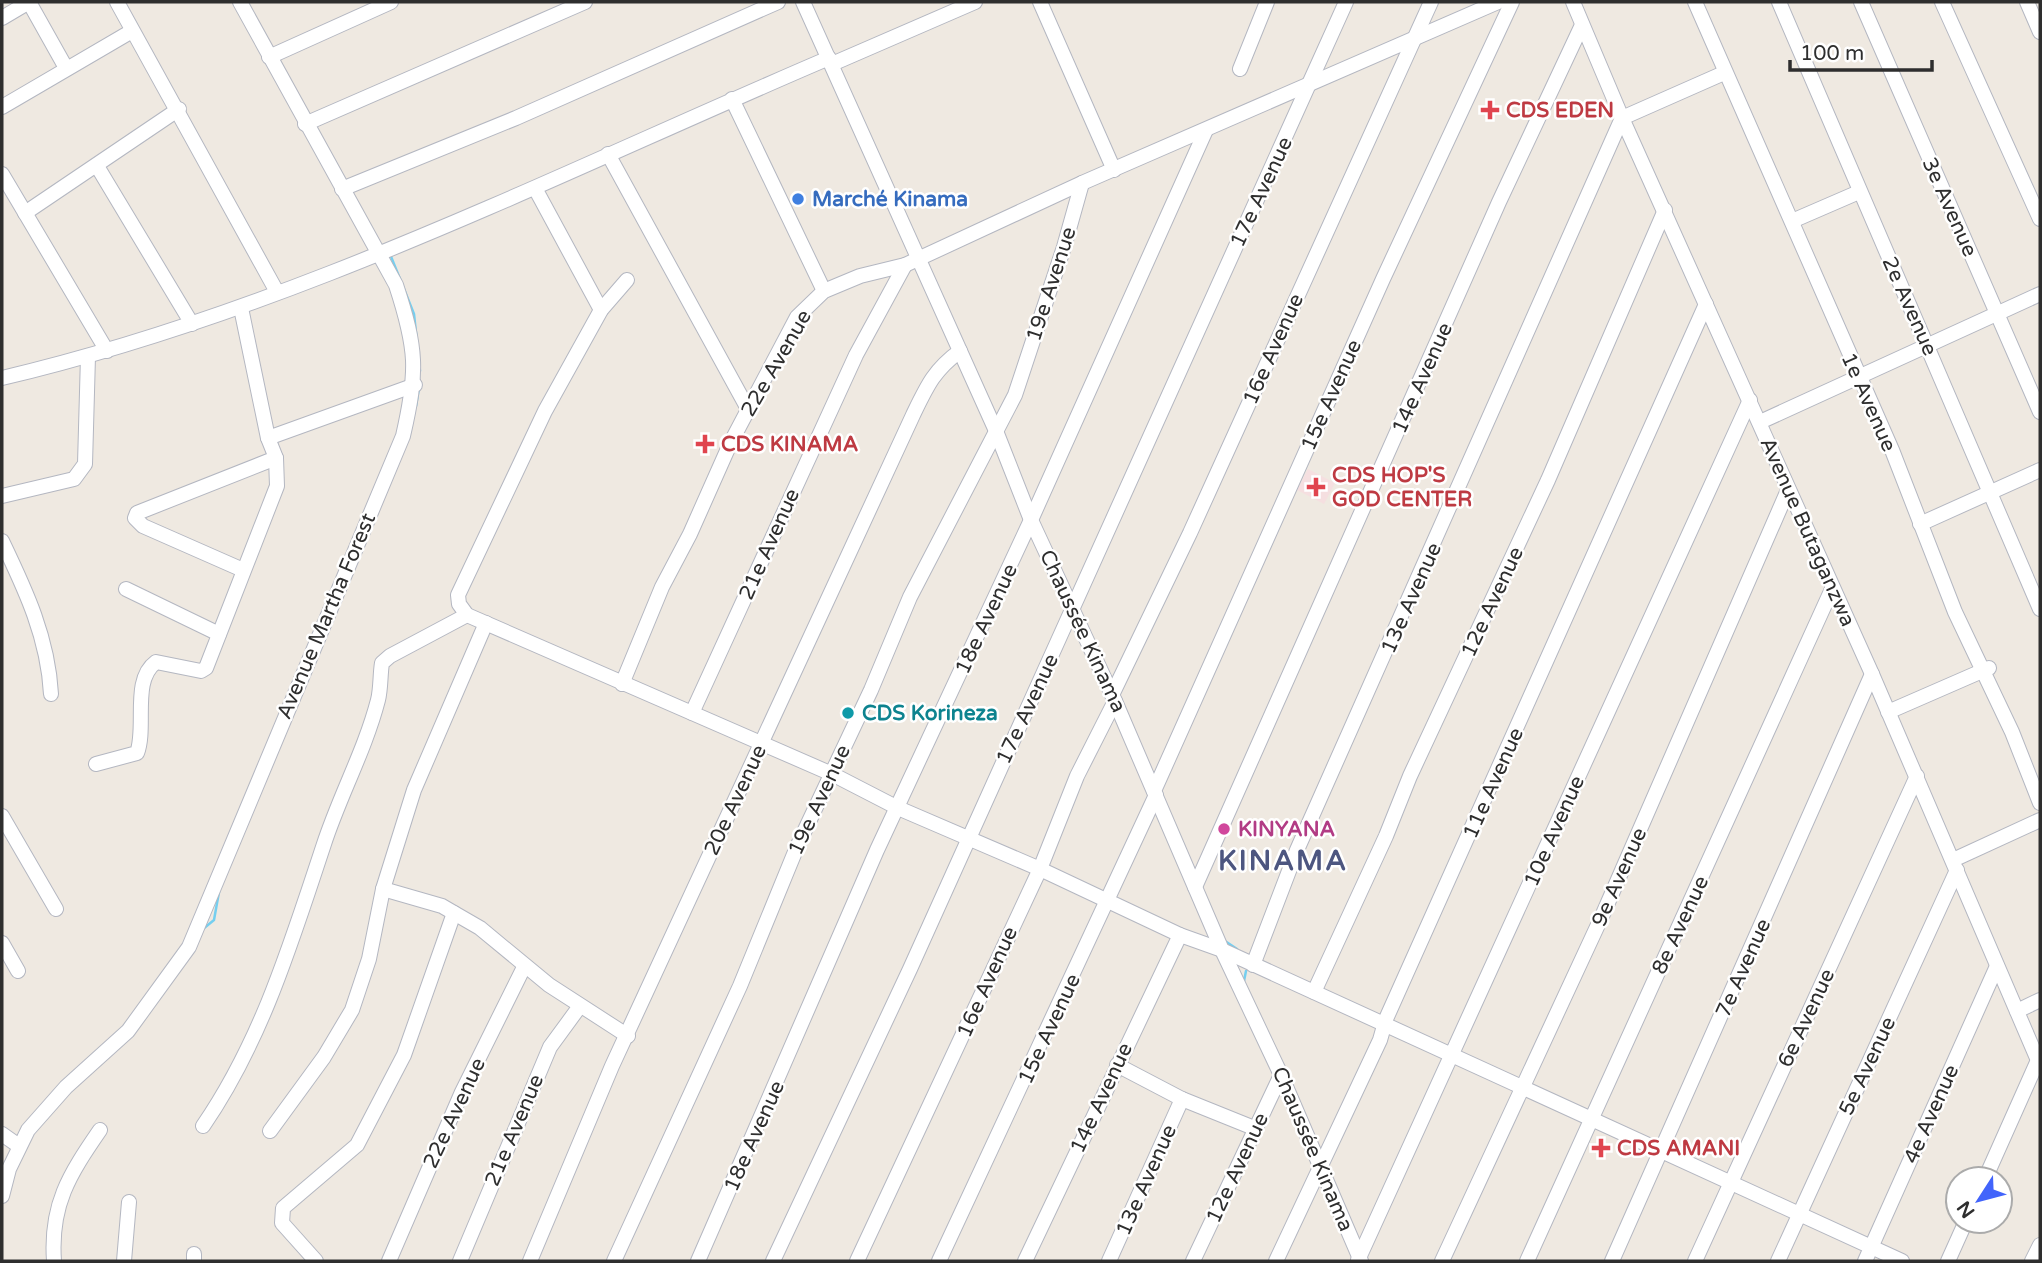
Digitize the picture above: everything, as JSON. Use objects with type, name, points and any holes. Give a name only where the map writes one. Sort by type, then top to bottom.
[{"type":"street","points":[[2,18],[29,2],[66,68]]},
{"type":"street","points":[[117,2],[179,109],[277,292]]},
{"type":"street","name":"Avenue Martha Forest","points":[[2,1196],[19,1146],[28,1130],[66,1087],[128,1031],[188,947],[403,436],[415,385],[415,357],[410,327],[396,285],[240,2]]},
{"type":"street","points":[[269,57],[391,2]]},
{"type":"street","points":[[305,124],[585,2]]},
{"type":"street","points":[[342,189],[516,118],[778,2]]},
{"type":"street","name":"Chaussée Kinama","points":[[803,2],[912,261],[960,351],[996,431],[1031,520],[1114,698],[1222,950],[1282,1075],[1359,1260]]},
{"type":"street","points":[[2,377],[107,351],[241,308],[536,190],[608,154],[732,99],[975,2]]},
{"type":"street","points":[[1040,2],[1114,170]]},
{"type":"street","points":[[1240,69],[1267,2]]},
{"type":"street","name":"17e Avenue","points":[[773,1261],[1073,610],[1346,2]]},
{"type":"street","name":"16e Avenue","points":[[857,1261],[1040,869],[1077,776],[1432,2]]},
{"type":"street","name":"22e Avenue","points":[[622,684],[662,587],[748,408],[797,317],[824,291],[860,276],[912,261],[1082,183],[1498,2]]},
{"type":"street","name":"15e Avenue","points":[[939,1261],[1109,900],[1383,279],[1513,2]]},
{"type":"street","name":"Avenue Butaganzwa","points":[[1573,2],[1622,118],[1917,776],[2039,1062]]},
{"type":"street","name":"1e Avenue","points":[[1695,2],[1724,73],[1792,221],[1857,377],[1892,450],[1955,612],[1987,669],[2040,803]]},
{"type":"street","name":"2e Avenue","points":[[1779,2],[2040,609]]},
{"type":"street","name":"3e Avenue","points":[[1861,2],[2040,412]]},
{"type":"street","points":[[1942,2],[2040,219]]},
{"type":"street","points":[[2027,2],[2040,32]]},
{"type":"street","name":"14e Avenue","points":[[1195,887],[1499,202],[1582,24]]},
{"type":"street","points":[[2,107],[132,31]]},
{"type":"street","points":[[1622,118],[1724,73]]},
{"type":"street","points":[[732,99],[824,291]]},
{"type":"street","points":[[25,213],[179,109]]},
{"type":"street","name":"13e Avenue","points":[[1254,962],[1297,850],[1622,118]]},
{"type":"street","name":"18e Avenue","points":[[698,1261],[898,808],[1206,130]]},
{"type":"street","points":[[608,154],[748,408]]},
{"type":"street","points":[[97,166],[192,324]]},
{"type":"street","points":[[2,174],[107,351]]},
{"type":"street","name":"19e Avenue","points":[[614,1261],[740,986],[807,823],[832,774],[910,597],[1015,395],[1065,247],[1082,183]]},
{"type":"street","points":[[536,190],[601,310]]},
{"type":"street","points":[[1792,221],[1859,192]]},
{"type":"street","name":"12e Avenue","points":[[1315,990],[1370,873],[1410,776],[1548,480],[1665,210]]},
{"type":"street","name":"21e Avenue","points":[[692,713],[856,355],[912,261]]},
{"type":"street","points":[[627,280],[601,310],[529,442],[458,595],[459,604],[467,615],[832,774],[898,808],[1109,900],[1180,935],[1254,962],[1872,1244],[1902,1261]]},
{"type":"street","points":[[1760,422],[2040,294]]},
{"type":"street","name":"11e Avenue","points":[[1276,1261],[1380,1040],[1385,1022],[1706,303]]},
{"type":"street","points":[[96,764],[137,752],[144,683],[150,666],[156,662],[201,671],[206,668],[278,486],[276,458],[268,438],[241,308]]},
{"type":"street","name":"20e Avenue","points":[[530,1261],[597,1099],[928,385],[941,365],[960,351]]},
{"type":"street","points":[[2,496],[74,479],[82,473],[85,464],[88,356]]},
{"type":"street","points":[[268,438],[415,385]]},
{"type":"street","name":"10e Avenue","points":[[1359,1260],[1750,400]]},
{"type":"street","points":[[243,570],[143,526],[135,518],[137,513],[276,458]]},
{"type":"street","points":[[1920,524],[2040,470]]},
{"type":"street","name":"9e Avenue","points":[[1442,1261],[1525,1085],[1788,489]]},
{"type":"street","points":[[2,541],[28,596],[39,629],[49,662],[51,694]]},
{"type":"street","points":[[126,589],[219,635]]},
{"type":"street","name":"8e Avenue","points":[[1527,1261],[1832,589]]},
{"type":"street","points":[[203,1126],[242,1065],[275,990],[337,807],[375,709],[382,663],[390,656],[467,615]]},
{"type":"street","points":[[270,1131],[324,1057],[352,1010],[369,959],[383,889],[414,790],[486,623]]},
{"type":"street","points":[[1888,712],[1987,669]]},
{"type":"street","name":"7e Avenue","points":[[1612,1261],[1664,1149],[1872,674]]},
{"type":"street","name":"6e Avenue","points":[[1695,1261],[1917,776]]},
{"type":"street","points":[[2,816],[56,909]]},
{"type":"street","points":[[1955,865],[2040,820]]},
{"type":"street","name":"5e Avenue","points":[[1778,1261],[1955,865]]},
{"type":"street","points":[[383,889],[442,906],[480,928],[524,967],[628,1036]]},
{"type":"street","points":[[316,1261],[282,1223],[283,1208],[357,1145],[404,1055],[454,913]]},
{"type":"street","name":"14e Avenue","points":[[1025,1261],[1180,935]]},
{"type":"street","points":[[2,943],[18,971]]},
{"type":"street","name":"4e Avenue","points":[[1865,1261],[1997,966]]},
{"type":"street","name":"22e Avenue","points":[[389,1261],[462,1092],[524,967]]},
{"type":"street","points":[[2017,1011],[2040,1000]]},
{"type":"street","name":"21e Avenue","points":[[460,1261],[550,1047],[580,1006]]},
{"type":"street","points":[[1991,1165],[2039,1062]]},
{"type":"street","points":[[1116,1065],[1182,1099],[1254,1128]]},
{"type":"street","name":"12e Avenue","points":[[1193,1261],[1254,1128],[1282,1075]]},
{"type":"street","name":"13e Avenue","points":[[1109,1261],[1182,1099]]},
{"type":"street","points":[[54,1261],[54,1225],[61,1194],[100,1130]]},
{"type":"street","points":[[2,1135],[19,1146]]},
{"type":"street","points":[[124,1261],[129,1202]]},
{"type":"street","points":[[1948,1261],[1960,1235]]},
{"type":"street","points":[[2032,1261],[2040,1245]]},
{"type":"shaded area","name":"CDS HOP'S GOD CENTER","points":[[1308,469],[1335,483],[1324,504],[1297,490]]},
{"type":"waterway","points":[[390,254],[414,314],[420,371]]},
{"type":"waterway","points":[[416,406],[419,388]]},
{"type":"waterway","points":[[203,929],[214,920],[219,892]]},
{"type":"waterway","points":[[1225,941],[1237,949]]},
{"type":"waterway","points":[[1244,981],[1246,971]]},
{"type":"place","name":"CDS EDEN","points":[[1490,110]]},
{"type":"place","name":"Marché Kinama","points":[[798,199]]},
{"type":"place","name":"CDS KINAMA","points":[[705,444]]},
{"type":"place","name":"CDS HOP'S GOD CENTER","points":[[1316,487]]},
{"type":"place","name":"CDS Korineza","points":[[848,713]]},
{"type":"place","name":"KINYANA","points":[[1224,829]]},
{"type":"place","name":"CDS AMANI","points":[[1601,1148]]},
{"type":"district","name":"KINAMA","points":[[1283,860]]}]
